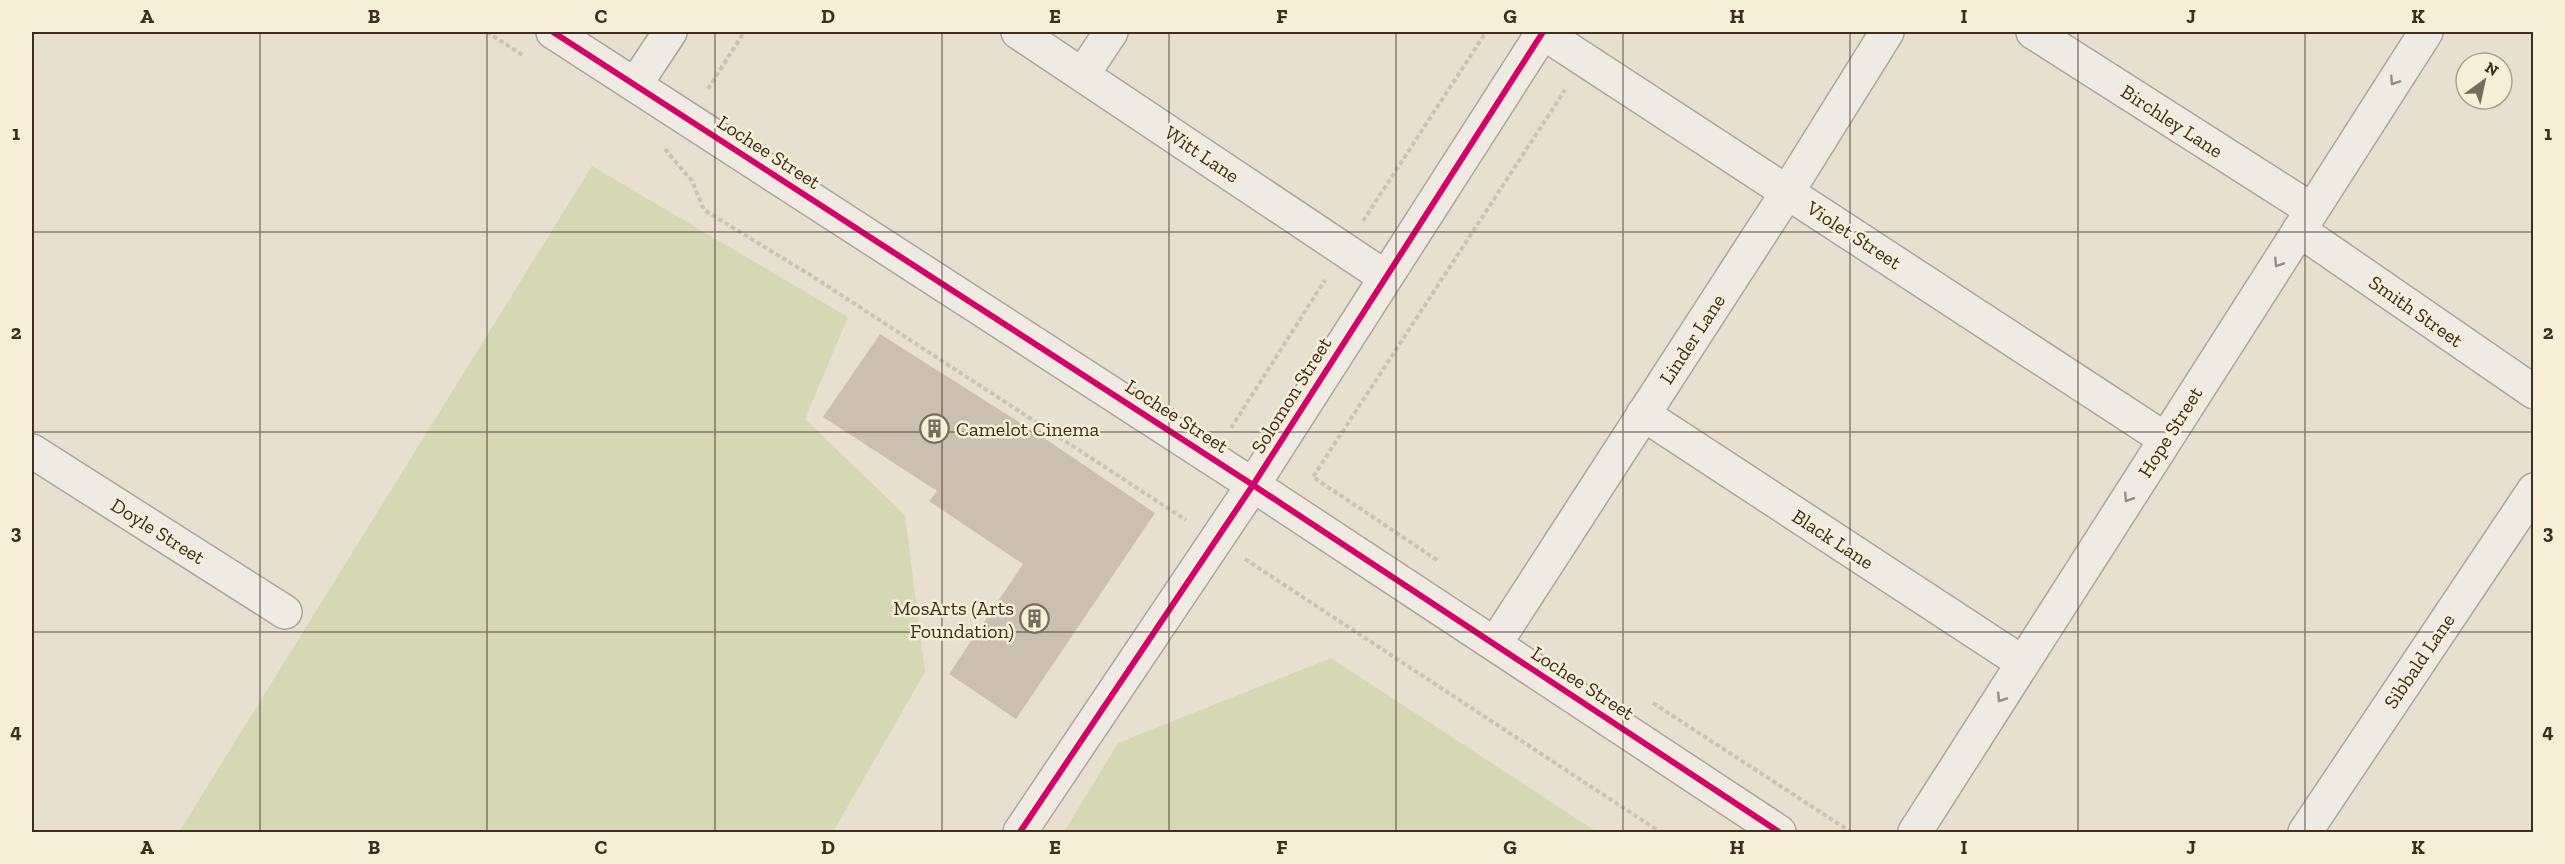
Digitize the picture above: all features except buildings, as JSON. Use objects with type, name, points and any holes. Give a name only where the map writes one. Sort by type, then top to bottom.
[{"type":"street","name":"Lochee Street","points":[[553,32],[1253,485],[1779,832]]},
{"type":"street","points":[[635,85],[670,32]]},
{"type":"street","name":"Witt Lane","points":[[1018,32],[1385,277]]},
{"type":"street","points":[[1083,74],[1111,32]]},
{"type":"street","name":"Violet Street","points":[[1543,32],[2165,439]]},
{"type":"street","name":"Solomon Street","points":[[1020,832],[1253,485],[1543,32]]},
{"type":"street","name":"Linder Lane","points":[[1495,644],[1788,191],[1887,32]]},
{"type":"street","name":"Birchley Lane","points":[[2032,32],[2305,220]]},
{"type":"street","name":"Hope Street","points":[[1915,832],[2426,32]]},
{"type":"street","name":"Smith Street","points":[[2305,220],[2534,392]]},
{"type":"street","name":"Black Lane","points":[[1643,414],[2023,663]]},
{"type":"street","name":"Doyle Street","points":[[32,451],[285,612]]},
{"type":"street","name":"Sibbald Lane","points":[[2305,832],[2534,490]]},
{"type":"path","points":[[487,32],[532,61]]},
{"type":"path","points":[[717,95],[707,88],[744,32]]},
{"type":"path","points":[[1228,433],[1486,32]]},
{"type":"path","points":[[1438,561],[1313,477],[1585,60]]},
{"type":"path","points":[[657,141],[692,181],[704,210],[812,276],[1660,832]]},
{"type":"path","points":[[1644,697],[1851,832]]},
{"type":"green space","points":[[592,166],[848,317],[805,419],[905,515],[925,672],[833,832],[179,832]]},
{"type":"green space","points":[[1331,658],[1597,832],[1064,832],[1118,743]]},
{"type":"cycle path","points":[[553,32],[1253,485],[1779,832]]},
{"type":"cycle path","points":[[1020,832],[1253,485],[1543,32]]},
{"type":"place","name":"Camelot Cinema","points":[[935,429]]},
{"type":"place","name":"MosArts (Arts Foundation)","points":[[1035,619]]}]
